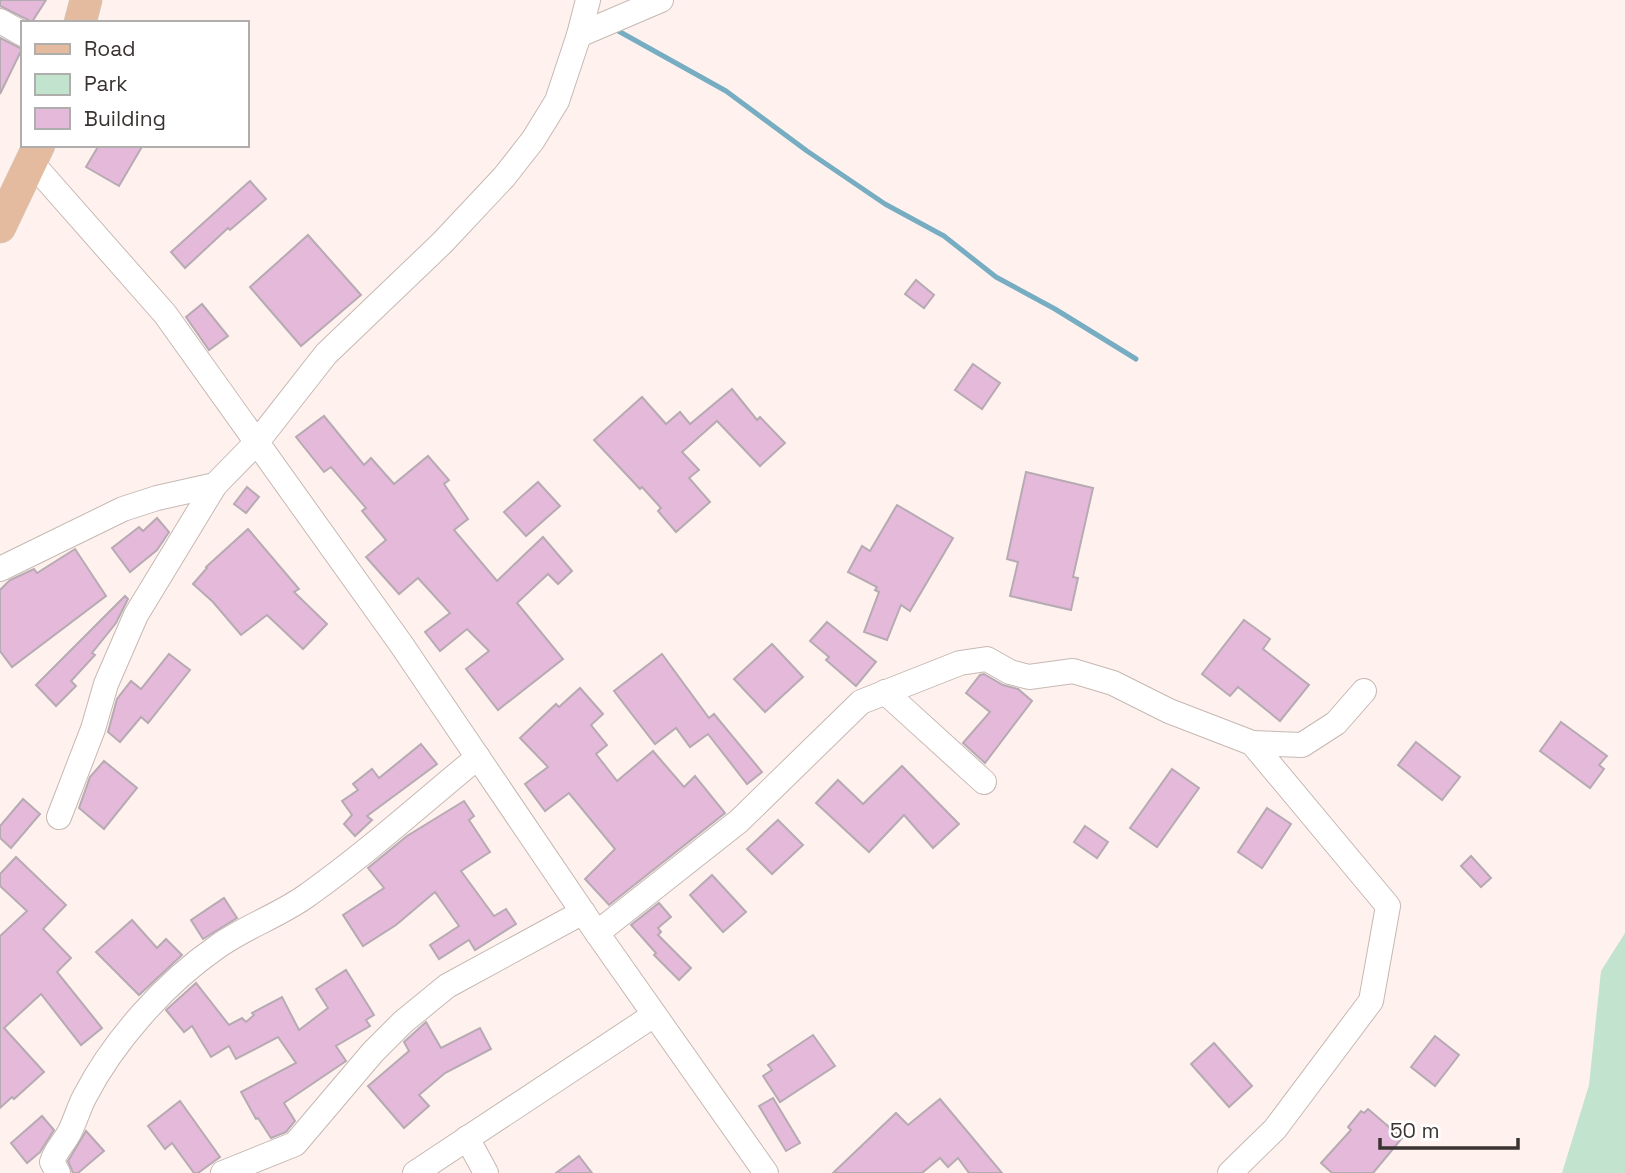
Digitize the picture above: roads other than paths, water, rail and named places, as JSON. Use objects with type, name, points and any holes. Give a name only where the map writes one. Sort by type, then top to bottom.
[{"type":"main road","points":[[81,21],[86,0]]},
{"type":"main road","points":[[0,227],[36,154]]},
{"type":"street","points":[[59,817],[93,729],[106,684],[136,615],[215,485],[257,442],[326,354],[442,243],[504,177],[526,149],[556,101],[588,0]]},
{"type":"street","points":[[579,35],[661,0]]},
{"type":"street","points":[[0,21],[21,33]]},
{"type":"street","points":[[36,154],[165,314],[257,442],[401,645],[597,933],[766,1173]]},
{"type":"street","points":[[0,569],[123,509],[215,485]]},
{"type":"street","points":[[597,933],[739,821],[861,702],[960,663],[987,659],[1010,672],[1029,677],[1073,671],[1113,683],[1169,711],[1252,743],[1302,744],[1336,723],[1364,691]]},
{"type":"street","points":[[885,692],[984,782]]},
{"type":"street","points":[[1230,1173],[1275,1129],[1371,1001],[1388,906],[1252,743]]},
{"type":"street","points":[[58,1173],[52,1162],[55,1150],[69,1134],[84,1098],[101,1068],[119,1041],[160,996],[216,947],[253,924],[303,899],[352,863],[478,757]]},
{"type":"street","points":[[223,1173],[295,1143],[373,1052],[403,1022],[447,986],[583,912]]},
{"type":"street","points":[[415,1173],[654,1015]]},
{"type":"street","points":[[467,1139],[486,1173]]},
{"type":"waterway","points":[[613,28],[726,91],[885,204],[944,236],[996,277],[1055,309],[1136,359]]}]
